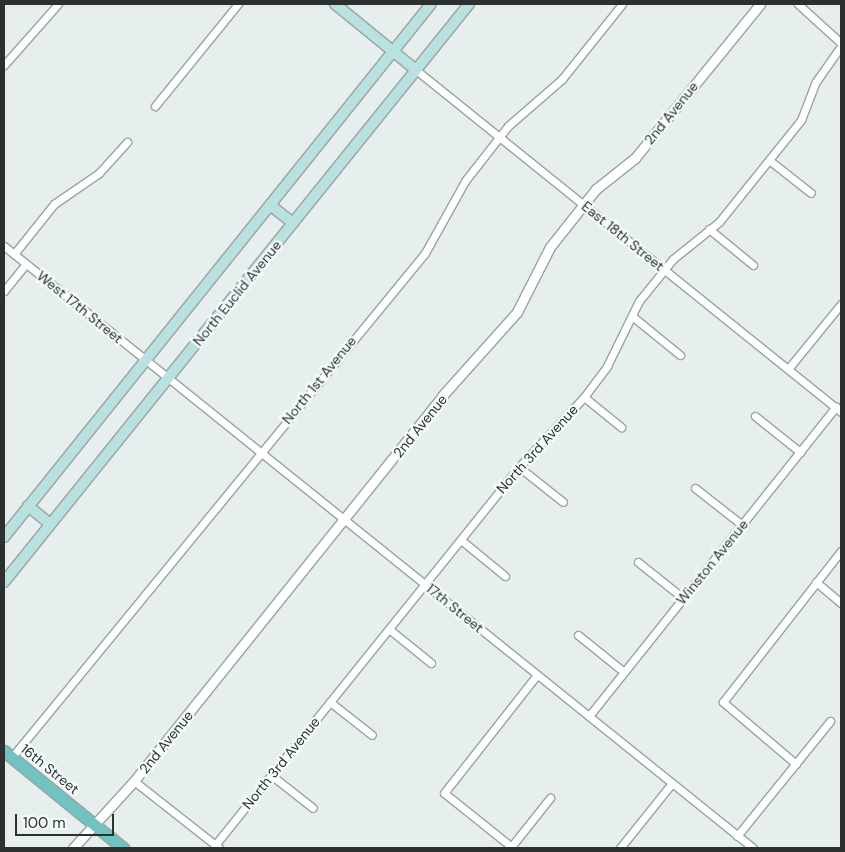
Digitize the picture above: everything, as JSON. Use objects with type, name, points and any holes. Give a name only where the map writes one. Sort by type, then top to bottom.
[{"type":"main road","name":"East 18th Street","points":[[335,4],[416,70]]},
{"type":"main road","points":[[4,537],[431,4]]},
{"type":"main road","name":"North Euclid Avenue","points":[[4,582],[469,4]]},
{"type":"main road","points":[[270,205],[293,223]]},
{"type":"main road","points":[[28,506],[50,524]]},
{"type":"main road","name":"16th Street","points":[[8,754],[123,848]]},
{"type":"street","points":[[4,65],[58,4]]},
{"type":"street","points":[[155,106],[238,4]]},
{"type":"street","name":"North 1st Avenue","points":[[8,754],[426,253],[465,181],[500,137],[562,79],[622,4]]},
{"type":"street","name":"2nd Avenue","points":[[73,848],[134,781],[345,520],[442,396],[517,312],[550,247],[584,204],[635,158],[760,4]]},
{"type":"street","points":[[798,4],[841,45]]},
{"type":"street","name":"North 3rd Avenue","points":[[217,847],[271,775],[519,467],[584,397],[607,366],[632,316],[664,269],[709,229],[801,120],[815,83],[841,45]]},
{"type":"street","name":"East 18th Street","points":[[416,70],[839,409]]},
{"type":"street","points":[[14,254],[54,204],[100,173],[127,142]]},
{"type":"street","points":[[769,160],[811,193]]},
{"type":"street","points":[[709,229],[753,265]]},
{"type":"street","name":"West 17th Street","points":[[4,246],[156,368]]},
{"type":"street","points":[[4,292],[26,264]]},
{"type":"street","points":[[788,369],[841,304]]},
{"type":"street","points":[[632,316],[680,355]]},
{"type":"street","name":"17th Street","points":[[156,368],[753,848]]},
{"type":"street","points":[[584,397],[622,427]]},
{"type":"street","name":"Winston Avenue","points":[[589,716],[800,452],[839,409]]},
{"type":"street","points":[[755,416],[800,452]]},
{"type":"street","points":[[519,467],[563,502]]},
{"type":"street","points":[[695,488],[742,525]]},
{"type":"street","points":[[461,540],[504,576]]},
{"type":"street","points":[[796,764],[723,702],[841,551]]},
{"type":"street","points":[[638,562],[683,598]]},
{"type":"street","points":[[816,582],[841,603]]},
{"type":"street","points":[[389,629],[431,663]]},
{"type":"street","points":[[578,635],[624,672]]},
{"type":"street","points":[[538,675],[444,792],[512,847],[550,798]]},
{"type":"street","points":[[330,702],[372,735]]},
{"type":"street","points":[[738,836],[830,721]]},
{"type":"street","points":[[271,775],[313,808]]},
{"type":"street","points":[[134,781],[217,847]]},
{"type":"street","points":[[620,848],[672,783]]}]
